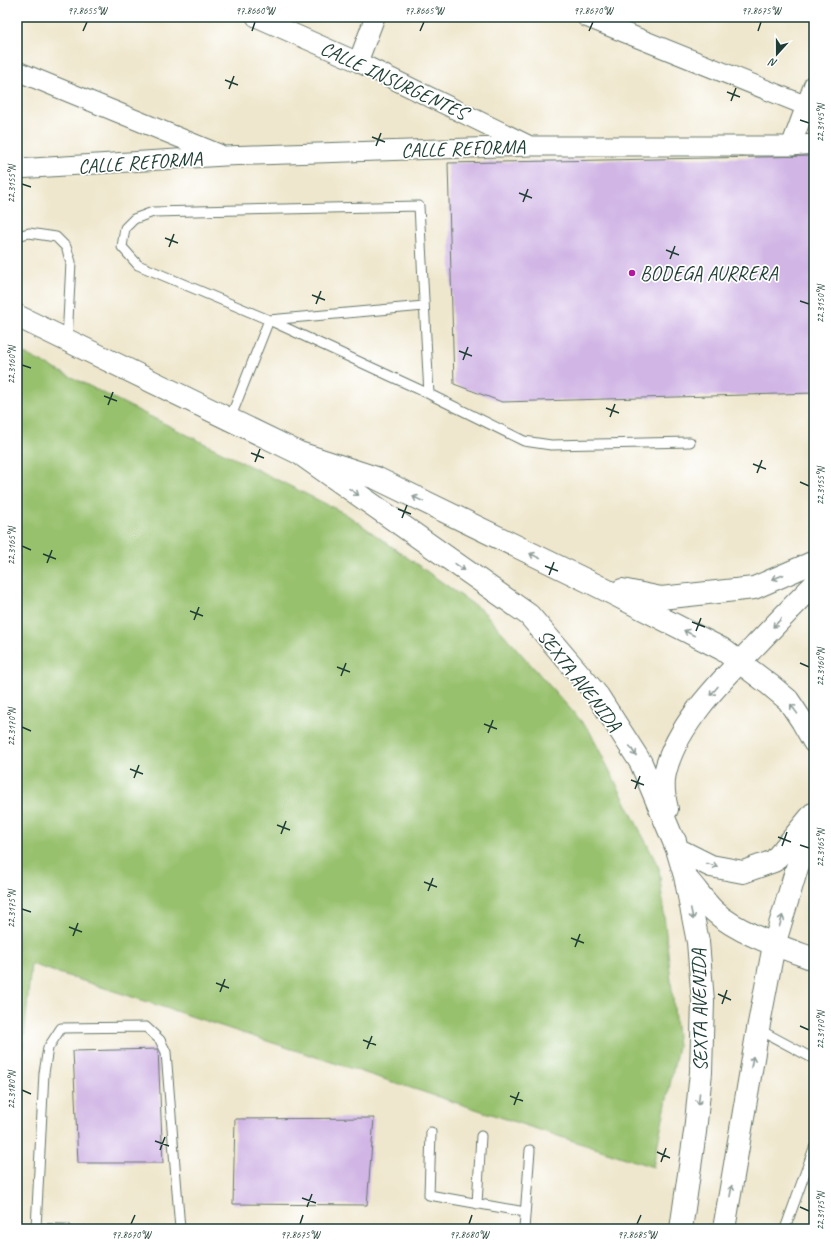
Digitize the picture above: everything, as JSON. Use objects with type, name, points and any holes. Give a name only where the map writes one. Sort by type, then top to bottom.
[{"type":"main road","points":[[17,316],[299,453],[376,478],[596,585],[722,649],[788,700],[814,742]]},
{"type":"main road","name":"SEXTA AVENIDA","points":[[299,453],[529,615],[598,696],[641,763],[677,849],[685,876],[698,942],[703,1001],[701,1072],[695,1132],[681,1229]]},
{"type":"main road","points":[[596,585],[661,598],[754,588],[814,562]]},
{"type":"main road","points":[[813,811],[774,861],[743,872],[710,866],[677,849],[663,794],[665,774],[672,755],[683,733],[694,716],[740,662],[814,585]]},
{"type":"main road","points":[[724,1229],[774,945],[813,811]]},
{"type":"main road","points":[[685,876],[715,911],[737,927],[774,945],[814,959]]},
{"type":"street","name":"CALLE INSURGENTES","points":[[256,17],[358,62],[530,146]]},
{"type":"street","points":[[358,62],[375,17]]},
{"type":"street","points":[[586,17],[810,108]]},
{"type":"street","points":[[17,71],[224,156]]},
{"type":"street","points":[[791,146],[810,108],[814,84]]},
{"type":"street","name":"CALLE REFORMA","points":[[17,169],[224,156],[530,146],[791,146],[814,144]]},
{"type":"lane","points":[[429,394],[419,206],[153,212],[134,219],[125,228],[122,247],[138,265],[269,320],[429,394],[524,441],[551,445],[690,442]]},
{"type":"lane","points":[[17,236],[29,233],[56,237],[66,247],[71,262],[67,340]]},
{"type":"lane","points":[[269,320],[424,306]]},
{"type":"lane","points":[[230,419],[269,320]]},
{"type":"lane","points":[[36,1228],[44,1073],[48,1048],[61,1028],[146,1027],[160,1040],[166,1052],[180,1229]]},
{"type":"lane","points":[[758,1029],[814,1059]]},
{"type":"lane","points":[[431,1132],[429,1195],[525,1212]]},
{"type":"lane","points":[[477,1204],[481,1136]]},
{"type":"lane","points":[[785,1229],[814,1148]]},
{"type":"lane","points":[[524,1229],[530,1150]]},
{"type":"lane","points":[[17,1228],[68,1229]]},
{"type":"green space","points":[[17,350],[346,514],[484,612],[589,730],[659,868],[678,1046],[653,1167],[31,964],[17,1115]]},
{"type":"building","name":"BODEGA AURRERA","points":[[814,156],[814,393],[502,402],[454,384],[448,163]]},
{"type":"building","points":[[158,1049],[163,1163],[78,1163],[73,1051]]},
{"type":"building","points":[[374,1118],[367,1205],[233,1204],[235,1119]]},
{"type":"place","name":"BODEGA AURRERA","points":[[632,273]]}]
